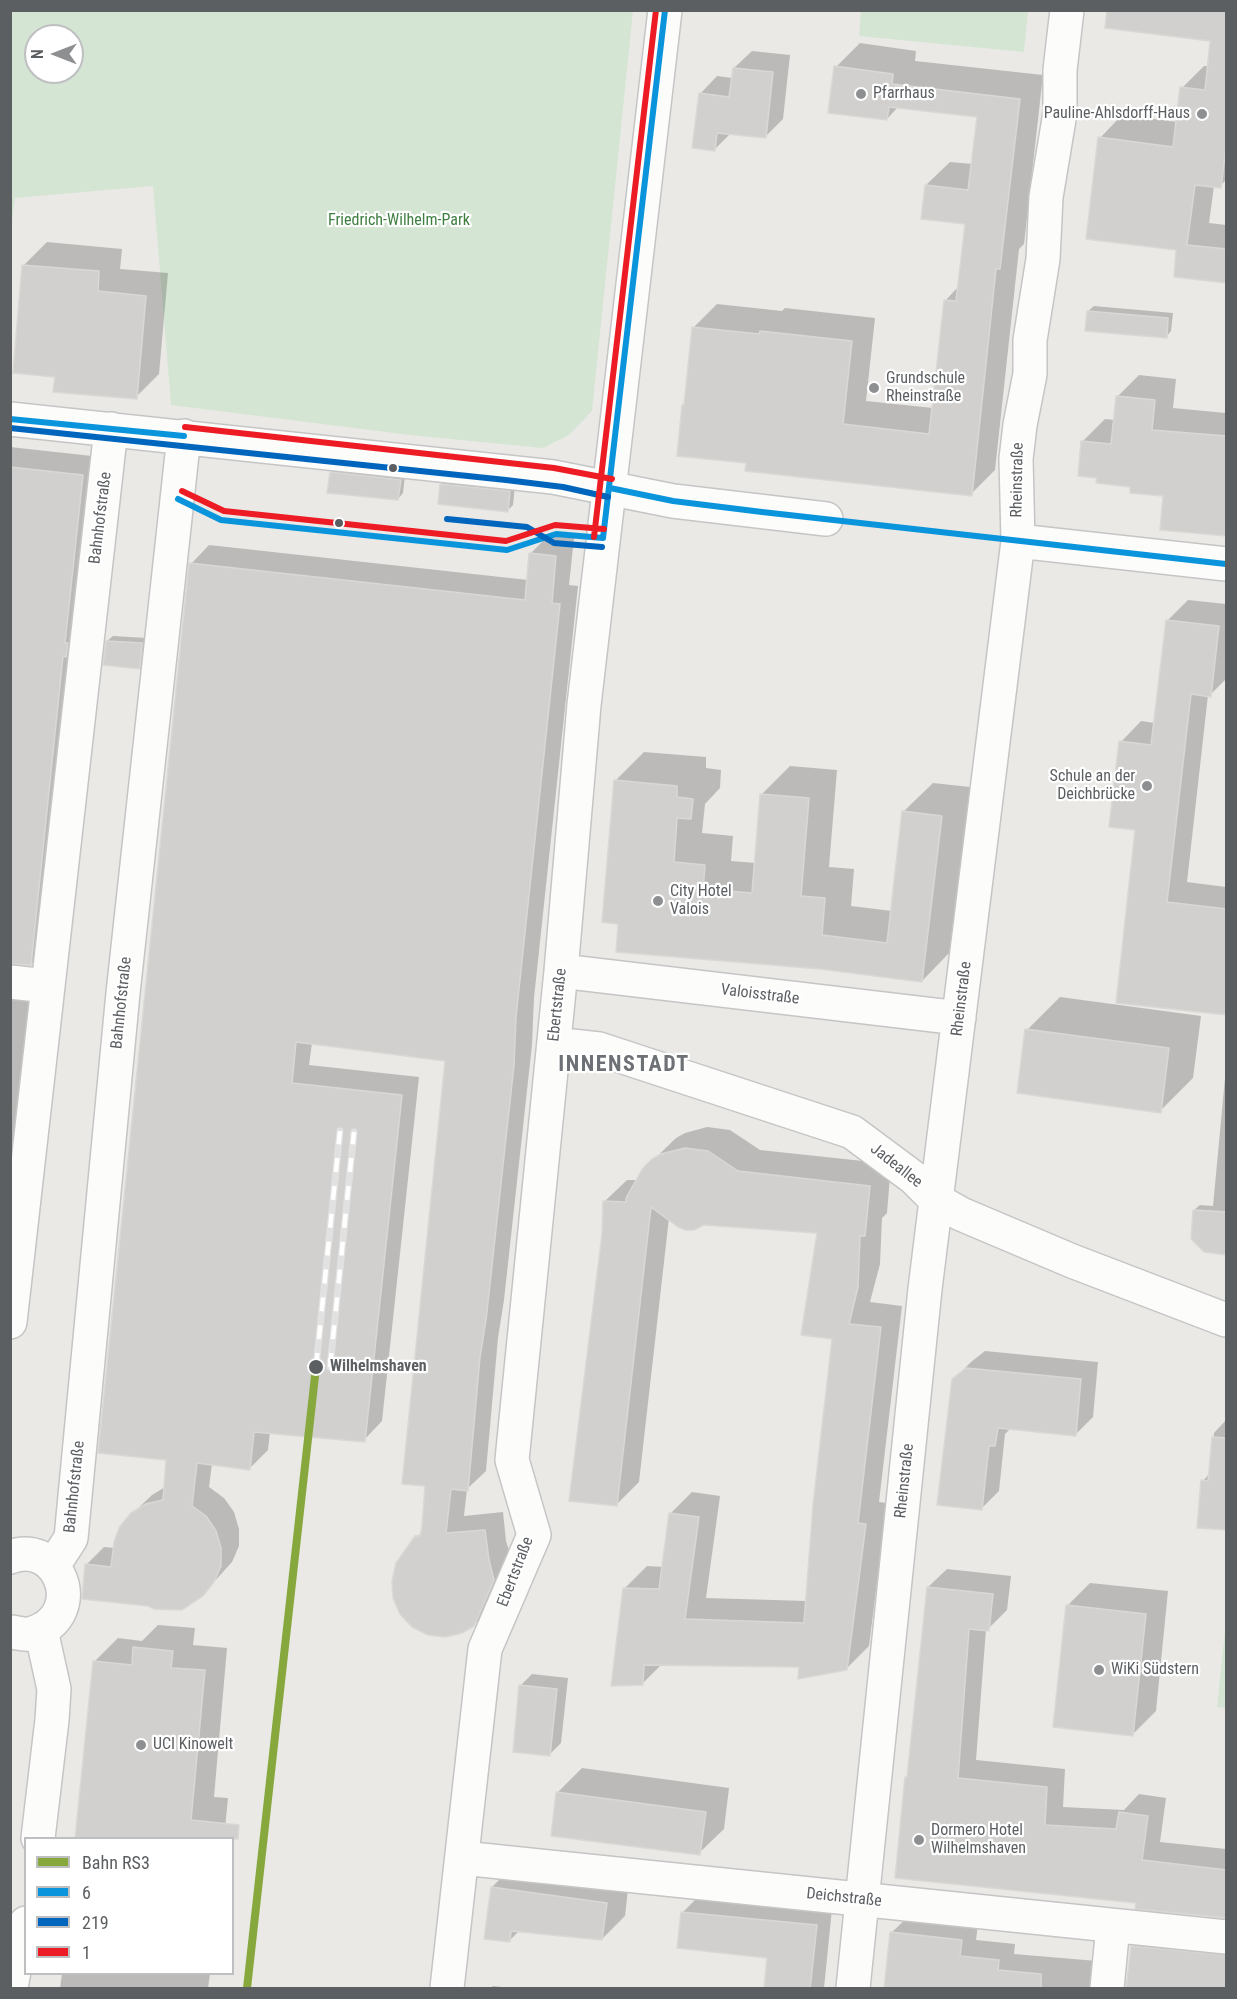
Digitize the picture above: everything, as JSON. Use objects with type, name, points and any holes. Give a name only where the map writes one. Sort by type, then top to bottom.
[{"type":"street","name":"Rheinstraße","points":[[852,1989],[925,1289],[1018,541],[1016,459],[1030,374],[1030,340],[1043,259],[1046,197],[1060,113],[1060,70],[1067,10]]},
{"type":"street","name":"Ebertstraße","points":[[447,1989],[485,1649],[534,1535],[512,1460],[561,971],[576,781],[610,488],[670,29]]},
{"type":"street","points":[[10,418],[565,478],[673,501],[826,519]]},
{"type":"street","name":"Bahnhofstraße","points":[[10,1322],[111,429]]},
{"type":"street","name":"Bahnhofstraße","points":[[53,1566],[71,1538],[123,993],[184,436]]},
{"type":"street","points":[[1018,541],[1227,564]]},
{"type":"street","name":"Valoisstraße","points":[[561,971],[959,1018]]},
{"type":"street","points":[[10,982],[47,986]]},
{"type":"street","name":"Jadeallee","points":[[554,1044],[599,1049],[852,1132],[914,1178],[936,1200],[961,1214],[1137,1287],[1227,1320]]},
{"type":"street","points":[[10,1557],[17,1554],[42,1557],[53,1566],[61,1578],[64,1593],[59,1613],[50,1623],[26,1631],[54,1689],[38,1837]]},
{"type":"street","name":"Deichstraße","points":[[462,1858],[1227,1937]]},
{"type":"street","points":[[1107,1989],[1113,1926]]},
{"type":"street","points":[[11,1989],[19,1942],[24,1928]]},
{"type":"green space","name":"Friedrich-Wilhelm-Park","points":[[11,10],[633,11],[592,411],[569,435],[543,448],[410,435],[171,405],[153,186],[15,198],[11,229]]},
{"type":"green space","points":[[861,11],[1028,11],[1024,52],[859,36]]},
{"type":"green space","points":[[1226,1621],[1226,1708],[1217,1707]]},
{"type":"building","name":"Pauline-Ahlsdorff-Haus","points":[[1107,10],[1227,10],[1227,139],[1221,188],[1195,185],[1187,245],[1227,249],[1227,283],[1174,277],[1176,250],[1086,239],[1098,137],[1173,147],[1180,87],[1205,90],[1210,41],[1105,28]]},
{"type":"building","points":[[834,66],[893,74],[892,84],[1020,99],[1000,269],[996,269],[972,496],[745,471],[746,463],[677,456],[692,327],[759,334],[760,331],[852,341],[843,424],[929,434],[944,300],[956,301],[965,224],[921,219],[925,185],[968,190],[977,117],[889,107],[887,120],[828,113]]},
{"type":"building","points":[[733,68],[773,72],[766,138],[717,133],[715,151],[692,148],[699,93],[729,97]]},
{"type":"building","points":[[22,265],[99,271],[98,291],[146,296],[137,399],[53,392],[55,377],[13,373]]},
{"type":"building","points":[[1087,311],[1168,318],[1167,338],[1085,331]]},
{"type":"building","points":[[1116,396],[1155,400],[1152,430],[1227,436],[1227,536],[1160,530],[1163,496],[1130,493],[1130,487],[1096,483],[1097,478],[1078,476],[1081,441],[1111,444]]},
{"type":"building","points":[[10,467],[83,475],[65,643],[68,643],[66,657],[63,656],[31,965],[10,964]]},
{"type":"building","points":[[330,472],[401,480],[398,500],[327,493]]},
{"type":"building","points":[[440,484],[510,491],[508,512],[438,504]]},
{"type":"building","points":[[529,553],[556,556],[552,603],[560,604],[516,1017],[514,1065],[480,1357],[468,1491],[451,1489],[446,1533],[485,1530],[494,1580],[474,1626],[462,1633],[445,1637],[428,1635],[412,1627],[400,1614],[393,1598],[392,1581],[396,1563],[415,1536],[420,1536],[422,1527],[425,1486],[402,1484],[445,1061],[296,1042],[292,1083],[402,1095],[365,1442],[254,1432],[250,1470],[197,1463],[192,1506],[206,1516],[216,1531],[221,1548],[221,1566],[214,1582],[203,1596],[182,1610],[154,1609],[148,1606],[82,1599],[85,1564],[111,1567],[114,1542],[120,1526],[131,1513],[146,1504],[163,1500],[166,1460],[98,1453],[189,563],[525,600]]},
{"type":"building","name":"Schule an der Deichbrücke","points":[[1166,620],[1219,626],[1211,697],[1191,694],[1167,902],[1227,909],[1227,1015],[1116,1003],[1135,830],[1109,827],[1119,741],[1151,745]]},
{"type":"building","points":[[106,641],[142,643],[140,669],[103,665]]},
{"type":"building","points":[[614,780],[677,786],[677,797],[693,799],[691,819],[677,818],[674,862],[705,865],[703,889],[752,893],[760,794],[809,798],[801,896],[825,898],[822,935],[887,943],[902,811],[942,816],[922,982],[820,969],[616,952],[618,924],[602,922]]},
{"type":"building","points":[[1025,1029],[1169,1048],[1161,1113],[1017,1093]]},
{"type":"building","points":[[685,1148],[708,1151],[738,1171],[870,1186],[865,1236],[860,1236],[858,1287],[849,1324],[881,1327],[858,1523],[866,1524],[847,1670],[798,1679],[799,1667],[644,1665],[643,1685],[611,1686],[623,1588],[659,1589],[669,1513],[699,1517],[685,1619],[804,1623],[813,1505],[832,1339],[801,1335],[817,1233],[704,1225],[694,1230],[686,1230],[678,1227],[651,1207],[617,1506],[569,1501],[602,1234],[603,1201],[626,1202],[643,1168],[652,1159],[661,1154]]},
{"type":"building","points":[[1193,1210],[1227,1212],[1227,1255],[1204,1252],[1191,1239]]},
{"type":"building","points":[[966,1368],[1081,1379],[1076,1436],[998,1428],[995,1446],[989,1446],[982,1510],[937,1505],[952,1379]]},
{"type":"building","points":[[1212,1437],[1227,1438],[1227,1530],[1197,1528],[1201,1480],[1208,1481]]},
{"type":"building","points":[[927,1587],[993,1594],[989,1631],[969,1629],[958,1778],[1047,1787],[1045,1825],[1116,1829],[1119,1812],[1148,1816],[1142,1860],[1227,1870],[1227,1918],[1135,1909],[1136,1903],[895,1878]]},
{"type":"building","name":"WiKi Südstern","points":[[1066,1605],[1146,1614],[1133,1736],[1053,1727]]},
{"type":"building","name":"UCI Kinowelt","points":[[133,1647],[173,1651],[171,1668],[205,1670],[191,1820],[239,1825],[238,1839],[234,1837],[75,1837],[93,1661],[132,1665]]},
{"type":"building","points":[[519,1685],[557,1689],[550,1756],[513,1752]]},
{"type":"building","points":[[556,1792],[706,1812],[700,1855],[551,1836]]},
{"type":"building","points":[[491,1887],[607,1903],[602,1940],[511,1931],[510,1942],[484,1939]]},
{"type":"building","points":[[681,1912],[817,1925],[810,1989],[764,1989],[767,1958],[677,1948]]},
{"type":"building","points":[[890,1932],[962,1940],[960,1956],[999,1960],[998,1970],[1041,1974],[1041,1989],[884,1989]]},
{"type":"building","points":[[1131,1946],[1227,1955],[1227,1989],[1126,1989]]},
{"type":"railway","points":[[316,1367],[340,1131]]},
{"type":"railway","points":[[330,1367],[354,1132]]},
{"type":"rail line","name":"RS3","points":[[247,1988],[316,1367]]},
{"type":"transit line","name":"1","points":[[594,537],[656,10]]},
{"type":"transit line","name":"6","points":[[603,538],[665,10]]},
{"type":"transit line","name":"6","points":[[10,419],[184,436]]},
{"type":"transit line","name":"1","points":[[185,427],[554,468],[612,479]]},
{"type":"transit line","name":"219","points":[[10,428],[506,480],[563,487],[608,497]]},
{"type":"transit line","name":"6","points":[[610,488],[673,501],[762,512],[1226,564]]},
{"type":"transit line","name":"1","points":[[182,491],[224,511],[506,541],[555,525],[604,529]]},
{"type":"transit line","name":"6","points":[[178,499],[221,520],[507,550],[556,534],[603,538]]},
{"type":"transit line","name":"219","points":[[447,519],[527,527],[554,543],[602,547]]},
{"type":"place","name":"Pfarrhaus","points":[[861,94]]},
{"type":"place","name":"Pauline-Ahlsdorff-Haus","points":[[1202,114]]},
{"type":"place","name":"Grundschule Rheinstraße","points":[[874,388]]},
{"type":"place","name":"Schule an der Deichbrücke","points":[[1147,786]]},
{"type":"place","name":"City Hotel Valois","points":[[658,901]]},
{"type":"place","name":"Wilhelmshaven","points":[[316,1367]]},
{"type":"place","name":"WiKi Südstern","points":[[1099,1670]]},
{"type":"place","name":"UCI Kinowelt","points":[[141,1745]]},
{"type":"place","name":"Dormero Hotel Wilhelmshaven","points":[[919,1840]]},
{"type":"district","name":"INNENSTADT","points":[[624,1065]]}]
